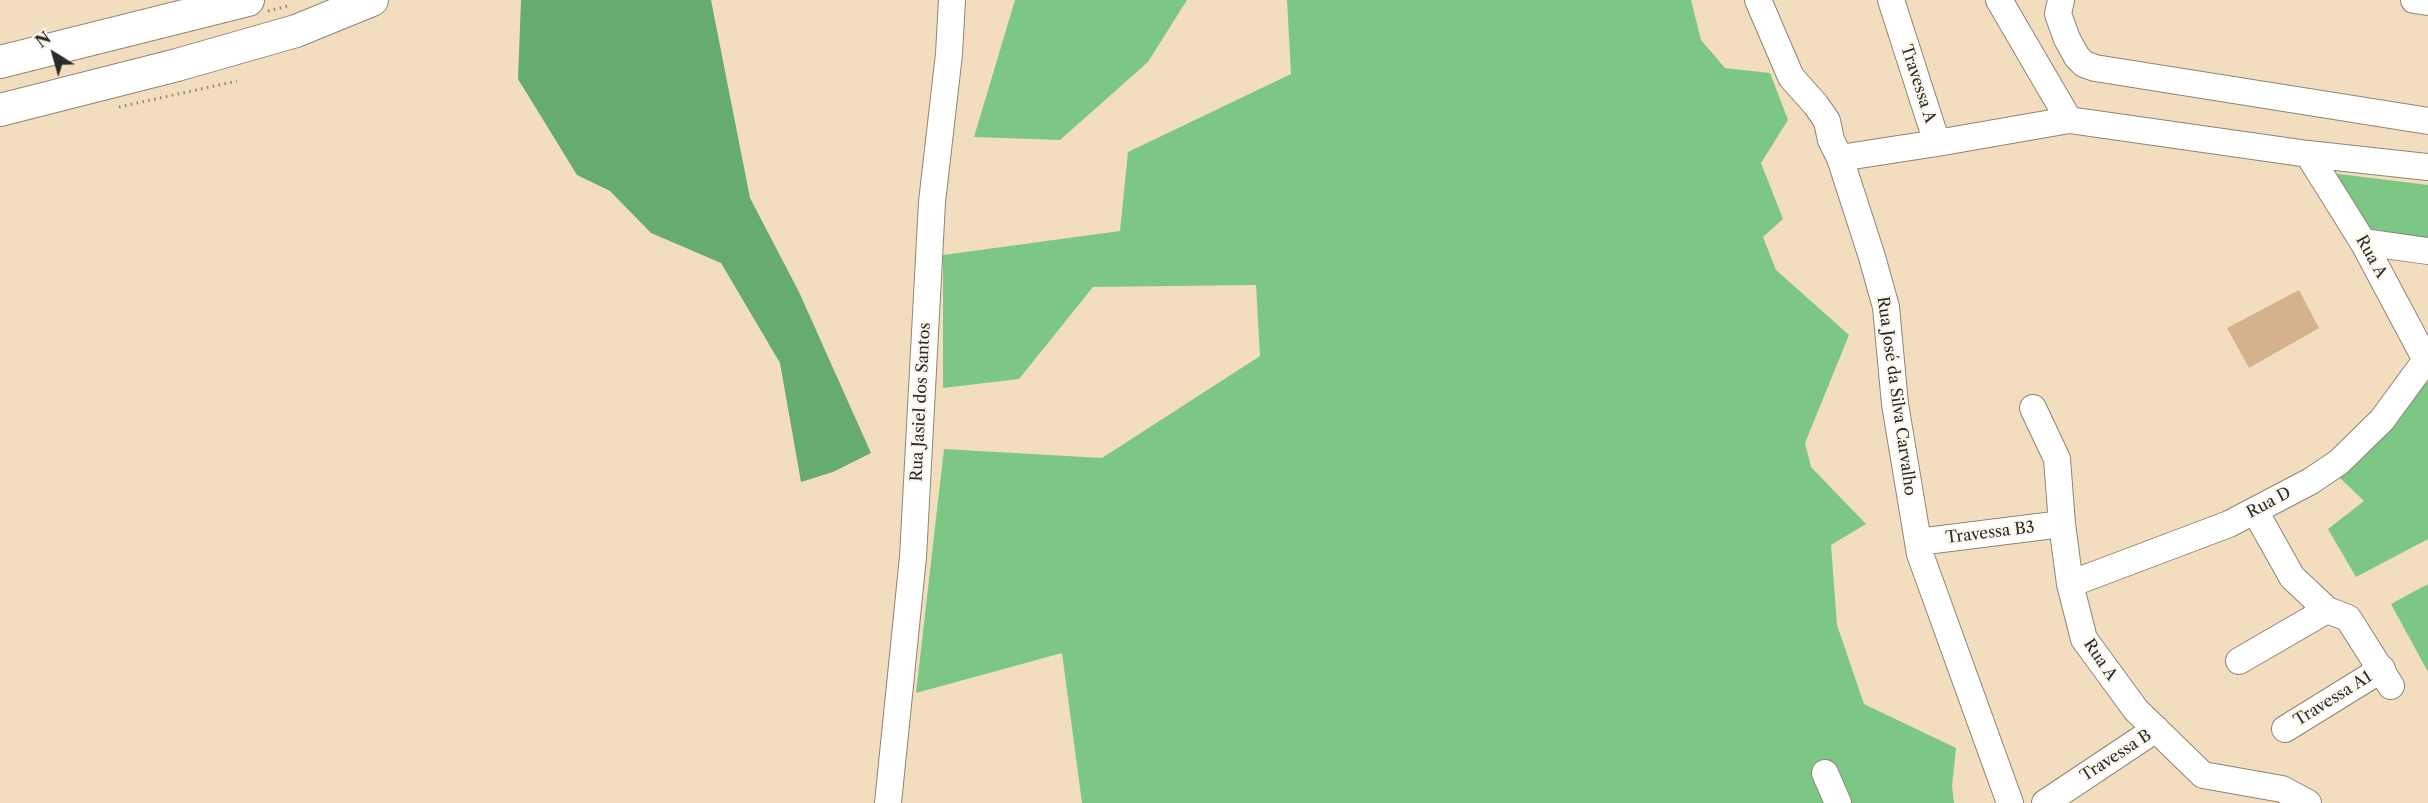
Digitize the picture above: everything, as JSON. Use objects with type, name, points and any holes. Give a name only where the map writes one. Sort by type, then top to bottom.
[{"type":"main road","points":[[0,62],[248,0]]},
{"type":"main road","points":[[0,110],[296,31],[372,0]]},
{"type":"main road","points":[[87,41],[82,53],[83,59],[95,86]]},
{"type":"street","name":"Rua Jasiel dos Santos","points":[[888,803],[913,557],[932,202],[949,54],[952,0]]},
{"type":"street","name":"Rua José da Silva Carvalho","points":[[1758,0],[1791,77],[1827,121],[1831,140],[1840,158],[1872,257],[1886,307],[1895,404],[1920,554],[2010,803]]},
{"type":"street","name":"Travessa A","points":[[1891,0],[1937,143],[2069,120],[2308,154],[2428,167]]},
{"type":"street","points":[[1999,0],[2069,120]]},
{"type":"street","points":[[2061,0],[2058,14],[2067,39],[2077,57],[2084,64],[2095,68],[2428,121]]},
{"type":"street","points":[[2414,0],[2428,2]]},
{"type":"street","points":[[1840,158],[1937,143]]},
{"type":"street","name":"Rua A","points":[[2308,154],[2363,242],[2427,362]]},
{"type":"street","points":[[2363,242],[2428,251]]},
{"type":"street","name":"Rua D","points":[[2070,584],[2229,524],[2311,481],[2338,462],[2382,420],[2427,362]]},
{"type":"street","name":"Rua A","points":[[2033,408],[2057,459],[2070,584],[2084,639],[2136,710],[2203,775],[2282,789],[2308,803]]},
{"type":"street","points":[[2239,661],[2327,610],[2292,576],[2254,511]]},
{"type":"street","name":"Travessa B3","points":[[1918,542],[2062,524]]},
{"type":"street","name":"Travessa A1","points":[[2285,729],[2386,677],[2348,618],[2327,610]]},
{"type":"street","name":"Travessa B","points":[[2045,803],[2156,729]]},
{"type":"street","points":[[1825,773],[1838,803]]},
{"type":"green space","points":[[521,0],[711,0],[750,198],[799,292],[871,453],[833,472],[801,482],[780,363],[721,263],[651,233],[610,191],[577,175],[518,79]]},
{"type":"green space","points":[[1015,0],[1187,0],[1148,62],[1060,140],[974,137]]},
{"type":"green space","points":[[1287,0],[1691,0],[1701,40],[1725,68],[1770,73],[1788,120],[1761,163],[1783,219],[1763,237],[1776,270],[1849,335],[1805,443],[1811,467],[1866,524],[1831,545],[1837,625],[1864,704],[1956,748],[1952,786],[1954,803],[1082,803],[1062,653],[916,693],[944,449],[1102,458],[1260,356],[1256,285],[1093,287],[1019,379],[943,388],[943,255],[1120,231],[1128,152],[1291,74]]},
{"type":"green space","points":[[2331,173],[2428,185],[2428,240],[2356,230]]},
{"type":"green space","points":[[2425,377],[2428,384],[2428,539],[2356,577],[2328,529],[2364,501],[2339,477]]},
{"type":"green space","points":[[2428,584],[2428,672],[2391,604]]},
{"type":"building","points":[[2299,290],[2319,328],[2249,368],[2227,328]]}]
